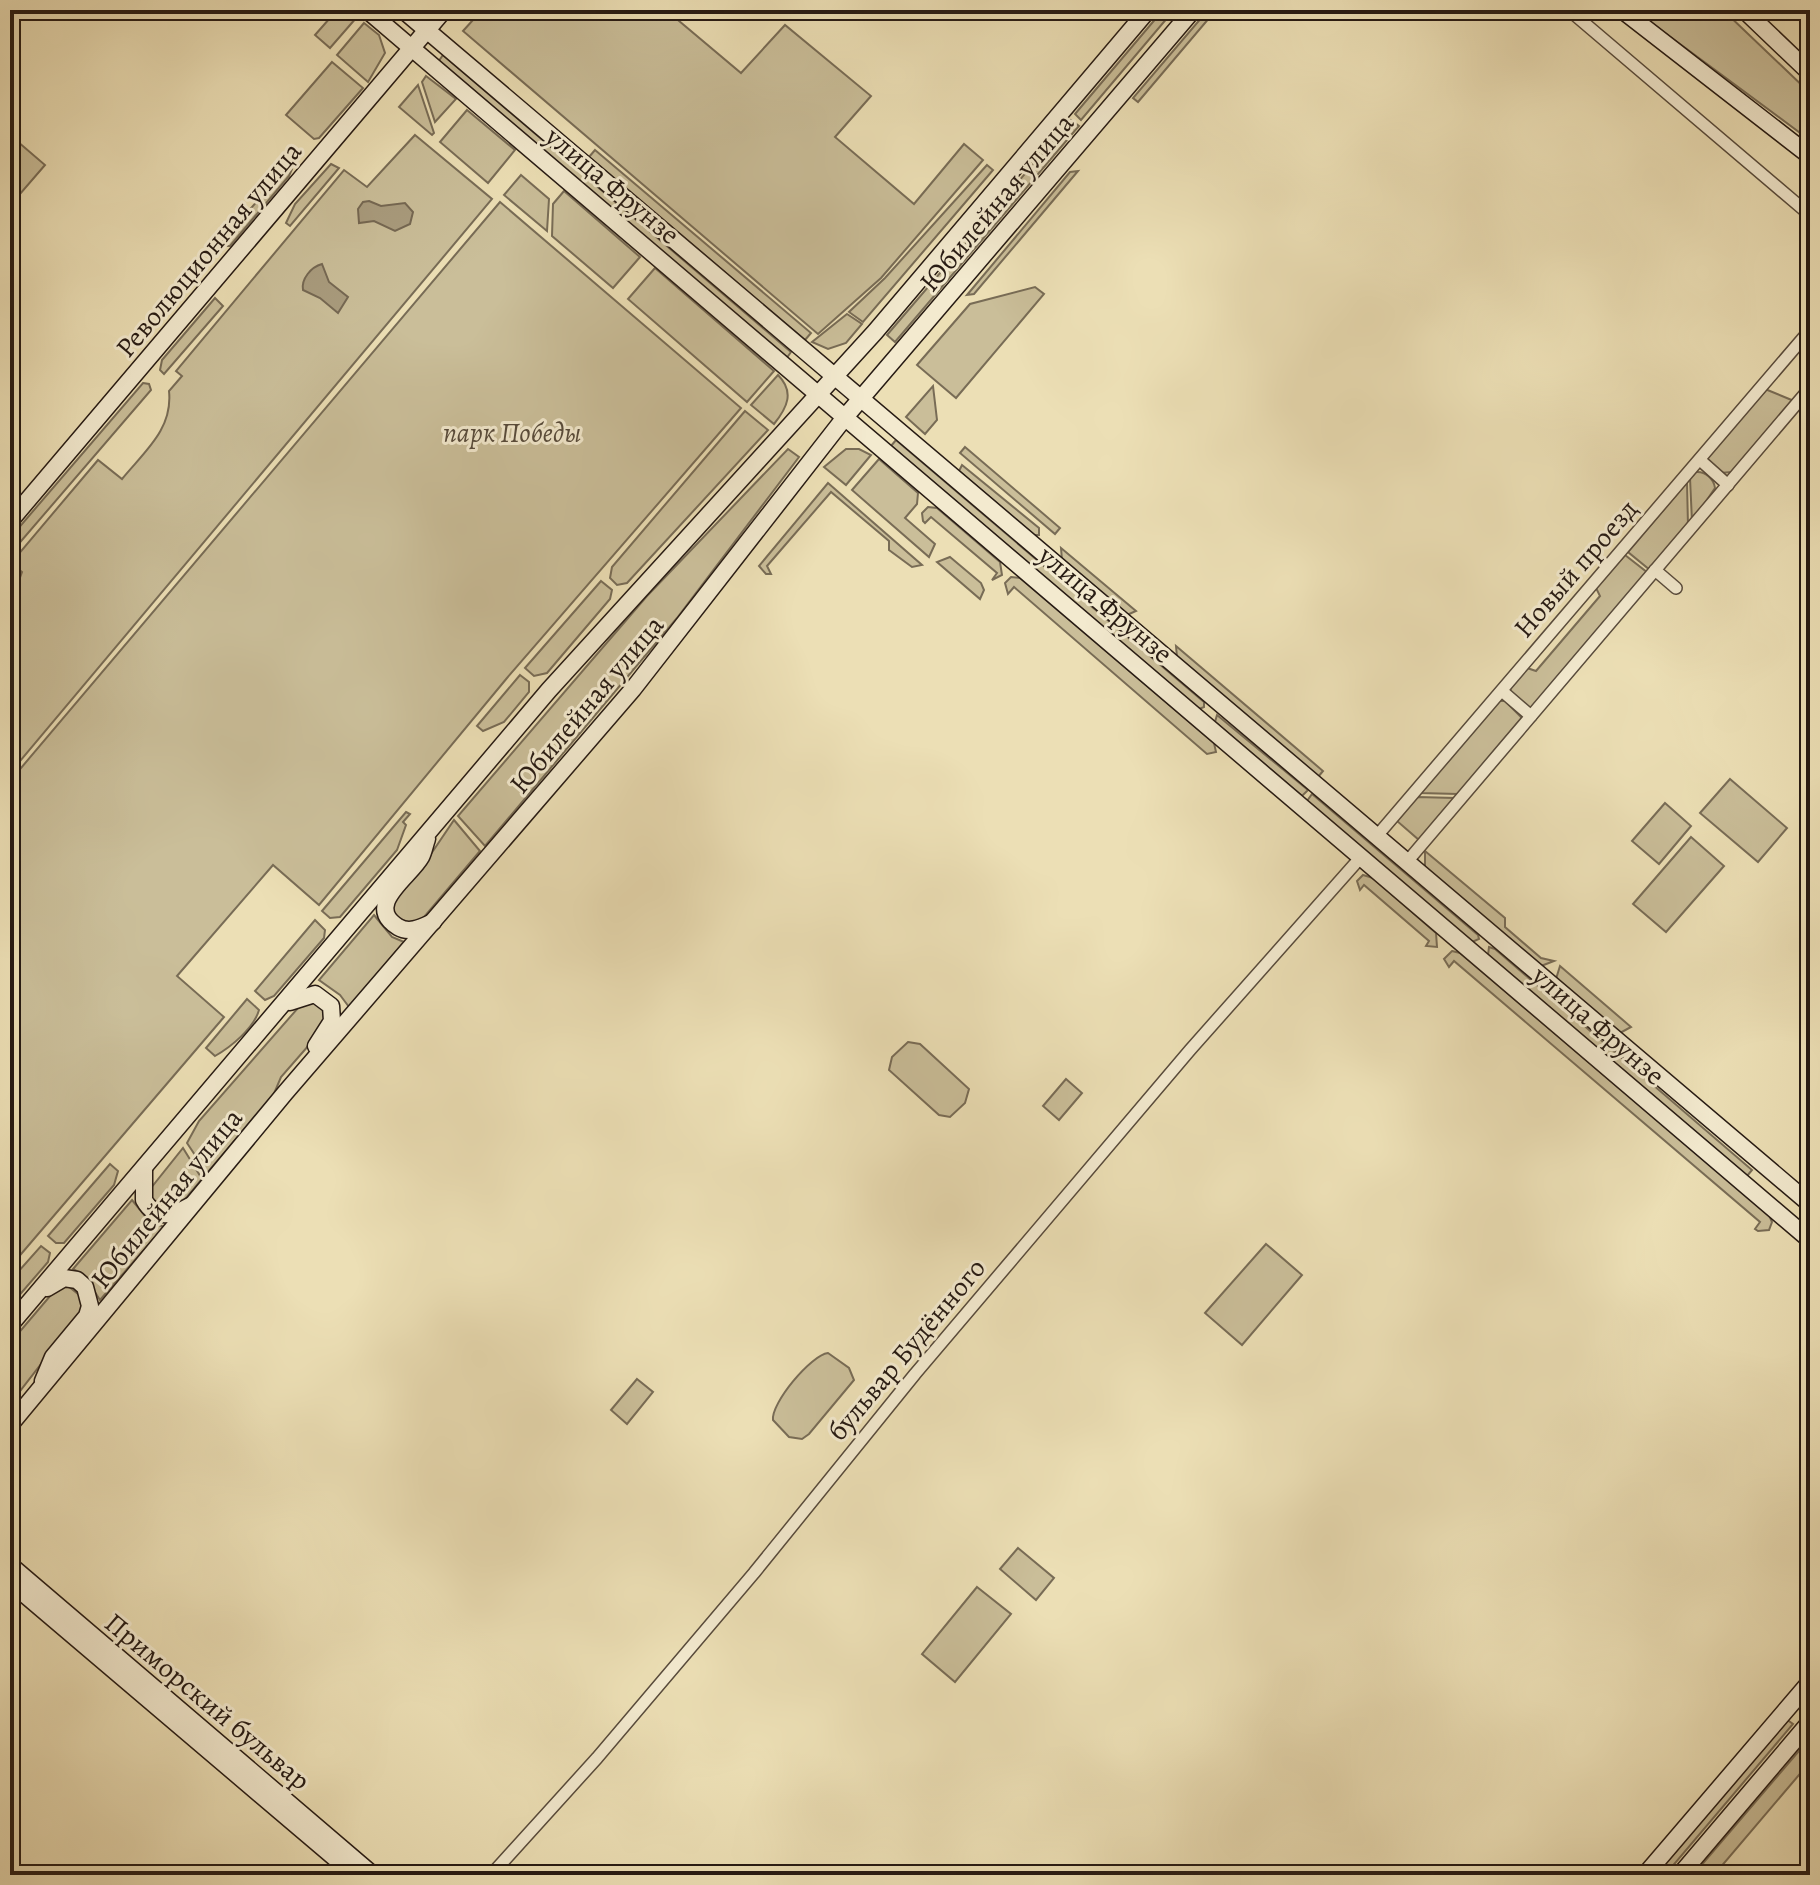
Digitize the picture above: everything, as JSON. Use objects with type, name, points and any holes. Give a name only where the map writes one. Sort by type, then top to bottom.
[{"type":"main road","name":"улица Фрунзе","points":[[367,10],[1810,1240]]},
{"type":"main road","name":"улица Фрунзе","points":[[403,10],[1810,1204]]},
{"type":"main road","name":"Революционная улица","points":[[10,521],[444,10]]},
{"type":"main road","name":"Юбилейная улица","points":[[10,1325],[429,829],[629,599],[835,377],[1148,10]]},
{"type":"main road","name":"Юбилейная улица","points":[[10,1425],[285,1093],[642,678],[846,416],[1193,10]]},
{"type":"main road","points":[[1622,10],[1810,156]]},
{"type":"main road","points":[[1744,10],[1810,73]]},
{"type":"main road","points":[[1203,721],[1218,704]]},
{"type":"main road","points":[[429,829],[421,857],[386,898],[385,910],[389,919],[403,930],[413,930],[436,920]]},
{"type":"main road","points":[[1474,952],[1489,933]]},
{"type":"main road","points":[[283,1005],[305,994],[315,994],[327,1000],[333,1013],[329,1029],[294,1072],[285,1093]]},
{"type":"main road","points":[[144,1169],[144,1200],[153,1211],[169,1216],[196,1203]]},
{"type":"main road","points":[[36,1296],[64,1278],[77,1280],[85,1287],[90,1306],[87,1316],[53,1357],[38,1394]]},
{"type":"main road","name":"Приморский бульвар","points":[[10,1565],[373,1875]]},
{"type":"main road","points":[[10,1582],[355,1875]]},
{"type":"main road","points":[[1645,1875],[1810,1682]]},
{"type":"main road","points":[[1680,1875],[1810,1722]]},
{"type":"street","points":[[1569,10],[1810,215]]},
{"type":"street","points":[[1803,10],[1810,16]]},
{"type":"street","name":"Новый проезд","points":[[1376,837],[1810,330]]},
{"type":"street","points":[[1406,863],[1810,388]]},
{"type":"street","points":[[1700,460],[1728,485]]},
{"type":"street","points":[[1655,570],[1676,588]]},
{"type":"street","points":[[1502,691],[1531,716]]},
{"type":"street","name":"бульвар Будённого","points":[[491,1875],[645,1701],[1190,1050],[1361,857]]},
{"type":"green space","points":[[337,10],[349,10],[357,17],[330,48],[315,35]]},
{"type":"green space","points":[[482,10],[666,10],[741,73],[785,25],[871,96],[835,137],[914,204],[964,144],[983,160],[881,278],[818,334],[463,31]]},
{"type":"green space","points":[[1163,10],[1174,10],[1081,120],[1075,114]]},
{"type":"green space","points":[[1208,10],[1216,10],[1138,102],[1133,98]]},
{"type":"green space","points":[[1634,10],[1723,10],[1810,93],[1810,134],[1807,138]]},
{"type":"green space","points":[[364,23],[379,35],[385,53],[368,82],[337,55]]},
{"type":"green space","points":[[443,55],[791,352],[786,359],[438,62]]},
{"type":"green space","points":[[332,62],[363,88],[319,138],[314,139],[286,115]]},
{"type":"green space","points":[[426,76],[456,99],[435,122],[422,82]]},
{"type":"green space","points":[[418,85],[434,133],[432,135],[399,107]]},
{"type":"green space","points":[[467,110],[515,150],[488,183],[440,142]]},
{"type":"green space","points":[[1071,120],[1079,126],[895,342],[887,335]]},
{"type":"green space","points":[[10,135],[45,165],[14,201],[10,198]]},
{"type":"green space","points":[[415,135],[492,199],[10,773],[10,605],[22,572],[11,563],[98,460],[122,479],[148,449],[167,417],[169,391],[182,376],[176,371],[344,170],[367,187]]},
{"type":"green space","points":[[595,150],[811,333],[805,340],[589,157]]},
{"type":"green space","points":[[331,164],[339,168],[290,226],[286,223],[295,204]]},
{"type":"green space","points":[[987,165],[993,170],[863,322],[849,312],[885,278]]},
{"type":"green space","points":[[288,166],[292,169],[289,176],[230,246],[223,246],[223,240]]},
{"type":"green space","points":[[1078,171],[974,294],[967,295],[1070,172]]},
{"type":"green space","points":[[521,175],[549,199],[547,231],[504,195]]},
{"type":"green space","points":[[564,191],[640,257],[613,288],[552,236],[553,204]]},
{"type":"green space","name":"парк Победы","points":[[500,202],[741,408],[507,678],[319,905],[273,865],[177,976],[224,1017],[10,1267],[10,781]]},
{"type":"green space","points":[[655,268],[774,371],[747,402],[628,299]]},
{"type":"green space","points":[[1035,287],[1044,294],[956,398],[917,365],[970,304]]},
{"type":"green space","points":[[215,298],[223,306],[164,374],[160,370],[162,360]]},
{"type":"green space","points":[[847,314],[862,324],[846,343],[828,349],[812,342]]},
{"type":"green space","points":[[778,375],[788,394],[774,424],[751,405]]},
{"type":"green space","points":[[143,383],[149,384],[151,390],[10,554],[10,538]]},
{"type":"green space","points":[[933,386],[937,420],[925,434],[906,417]]},
{"type":"green space","points":[[1765,389],[1794,401],[1732,472],[1720,473],[1707,461],[1708,455]]},
{"type":"green space","points":[[745,411],[768,430],[627,583],[617,585],[610,578],[612,567]]},
{"type":"green space","points":[[896,440],[1204,702],[1204,707],[1199,709],[891,446]]},
{"type":"green space","points":[[965,447],[1060,528],[1055,534],[960,453]]},
{"type":"green space","points":[[788,449],[799,457],[677,618],[485,846],[458,816],[647,596]]},
{"type":"green space","points":[[846,449],[859,449],[871,455],[846,485],[824,467]]},
{"type":"green space","points":[[879,459],[918,493],[917,504],[905,518],[935,544],[929,557],[852,490]]},
{"type":"green space","points":[[962,465],[1039,528],[1039,535],[1034,535],[959,471]]},
{"type":"green space","points":[[1696,472],[1708,476],[1715,488],[1692,522],[1690,478]]},
{"type":"green space","points":[[1687,482],[1688,526],[1650,570],[1628,552]]},
{"type":"green space","points":[[828,483],[922,565],[912,567],[889,550],[889,541],[831,492],[767,566],[771,574],[766,574],[759,566]]},
{"type":"green space","points":[[928,507],[937,508],[1000,562],[1002,575],[992,580],[997,573],[931,517],[925,523],[922,513]]},
{"type":"green space","points":[[1061,548],[1136,611],[1127,615],[1062,560]]},
{"type":"green space","points":[[1625,555],[1648,573],[1534,707],[1528,708],[1510,693],[1511,686],[1527,668],[1536,671],[1600,596],[1596,588]]},
{"type":"green space","points":[[950,557],[981,583],[984,590],[980,599],[937,562]]},
{"type":"green space","points":[[1011,577],[1020,578],[1214,743],[1216,752],[1207,754],[1014,587],[1008,594],[1005,583]]},
{"type":"green space","points":[[601,581],[612,590],[610,599],[547,673],[534,676],[525,668]]},
{"type":"green space","points":[[1176,646],[1323,771],[1318,777],[1177,657]]},
{"type":"green space","points":[[520,675],[529,682],[529,692],[504,722],[483,731],[477,726]]},
{"type":"green space","points":[[1499,701],[1505,701],[1522,718],[1458,794],[1420,793]]},
{"type":"green space","points":[[1217,715],[1308,790],[1302,796],[1215,722]]},
{"type":"green space","points":[[1730,779],[1787,828],[1758,862],[1700,813]]},
{"type":"green space","points":[[1312,794],[1479,939],[1472,942],[1307,801]]},
{"type":"green space","points":[[1417,797],[1455,798],[1419,840],[1397,821]]},
{"type":"green space","points":[[1665,803],[1691,826],[1659,864],[1632,841]]},
{"type":"green space","points":[[406,812],[410,814],[403,822],[406,825],[397,850],[340,917],[330,918],[322,911]]},
{"type":"green space","points":[[454,820],[480,851],[419,923],[401,922],[392,910],[396,896]]},
{"type":"green space","points":[[1691,837],[1724,866],[1666,932],[1633,904]]},
{"type":"green space","points":[[1425,851],[1505,918],[1505,927],[1541,958],[1554,961],[1541,966],[1425,868]]},
{"type":"green space","points":[[1363,875],[1373,878],[1436,933],[1437,947],[1426,946],[1429,941],[1364,885],[1360,890],[1357,881]]},
{"type":"green space","points":[[374,915],[392,937],[404,942],[349,1007],[340,995],[319,980]]},
{"type":"green space","points":[[315,920],[325,930],[324,938],[274,996],[265,1000],[255,991]]},
{"type":"green space","points":[[1489,947],[1752,1170],[1747,1176],[1488,955]]},
{"type":"green space","points":[[1452,951],[1460,953],[1769,1215],[1772,1222],[1769,1230],[1755,1229],[1760,1222],[1454,961],[1449,967],[1444,959]]},
{"type":"green space","points":[[1560,966],[1631,1027],[1620,1033],[1556,979]]},
{"type":"green space","points":[[247,999],[259,1010],[256,1017],[241,1036],[215,1056],[206,1048]]},
{"type":"green space","points":[[305,1000],[327,1005],[323,1029],[281,1077],[273,1096],[207,1173],[187,1143],[199,1121]]},
{"type":"green space","points":[[908,1042],[920,1044],[969,1089],[965,1103],[950,1117],[939,1115],[889,1070],[892,1057]]},
{"type":"green space","points":[[1066,1079],[1082,1093],[1059,1120],[1043,1106]]},
{"type":"green space","points":[[183,1148],[202,1179],[182,1203],[166,1211],[152,1201],[151,1188]]},
{"type":"green space","points":[[110,1164],[118,1171],[114,1185],[64,1243],[56,1243],[48,1236]]},
{"type":"green space","points":[[132,1200],[149,1221],[164,1227],[100,1300],[84,1275],[73,1269]]},
{"type":"green space","points":[[1266,1244],[1302,1275],[1242,1345],[1205,1313]]},
{"type":"green space","points":[[41,1246],[50,1253],[48,1262],[10,1306],[10,1281]]},
{"type":"green space","points":[[68,1286],[83,1298],[82,1311],[10,1404],[10,1343],[56,1289]]},
{"type":"green space","points":[[828,1353],[849,1368],[854,1380],[809,1434],[802,1439],[789,1437],[773,1420],[778,1403],[812,1362]]},
{"type":"green space","points":[[637,1379],[653,1392],[627,1424],[611,1410]]},
{"type":"green space","points":[[1018,1548],[1054,1578],[1036,1600],[1000,1569]]},
{"type":"green space","points":[[977,1587],[1011,1614],[955,1682],[922,1654]]},
{"type":"green space","points":[[1786,1719],[1793,1724],[1665,1875],[1654,1875]]},
{"type":"green space","points":[[1810,1738],[1810,1762],[1714,1875],[1693,1875]]},
{"type":"shaded area","points":[[363,202],[381,206],[405,203],[413,212],[410,224],[395,231],[374,221],[359,223],[358,209]]},
{"type":"shaded area","points":[[322,264],[329,282],[348,297],[338,313],[320,298],[303,290],[308,274]]}]
